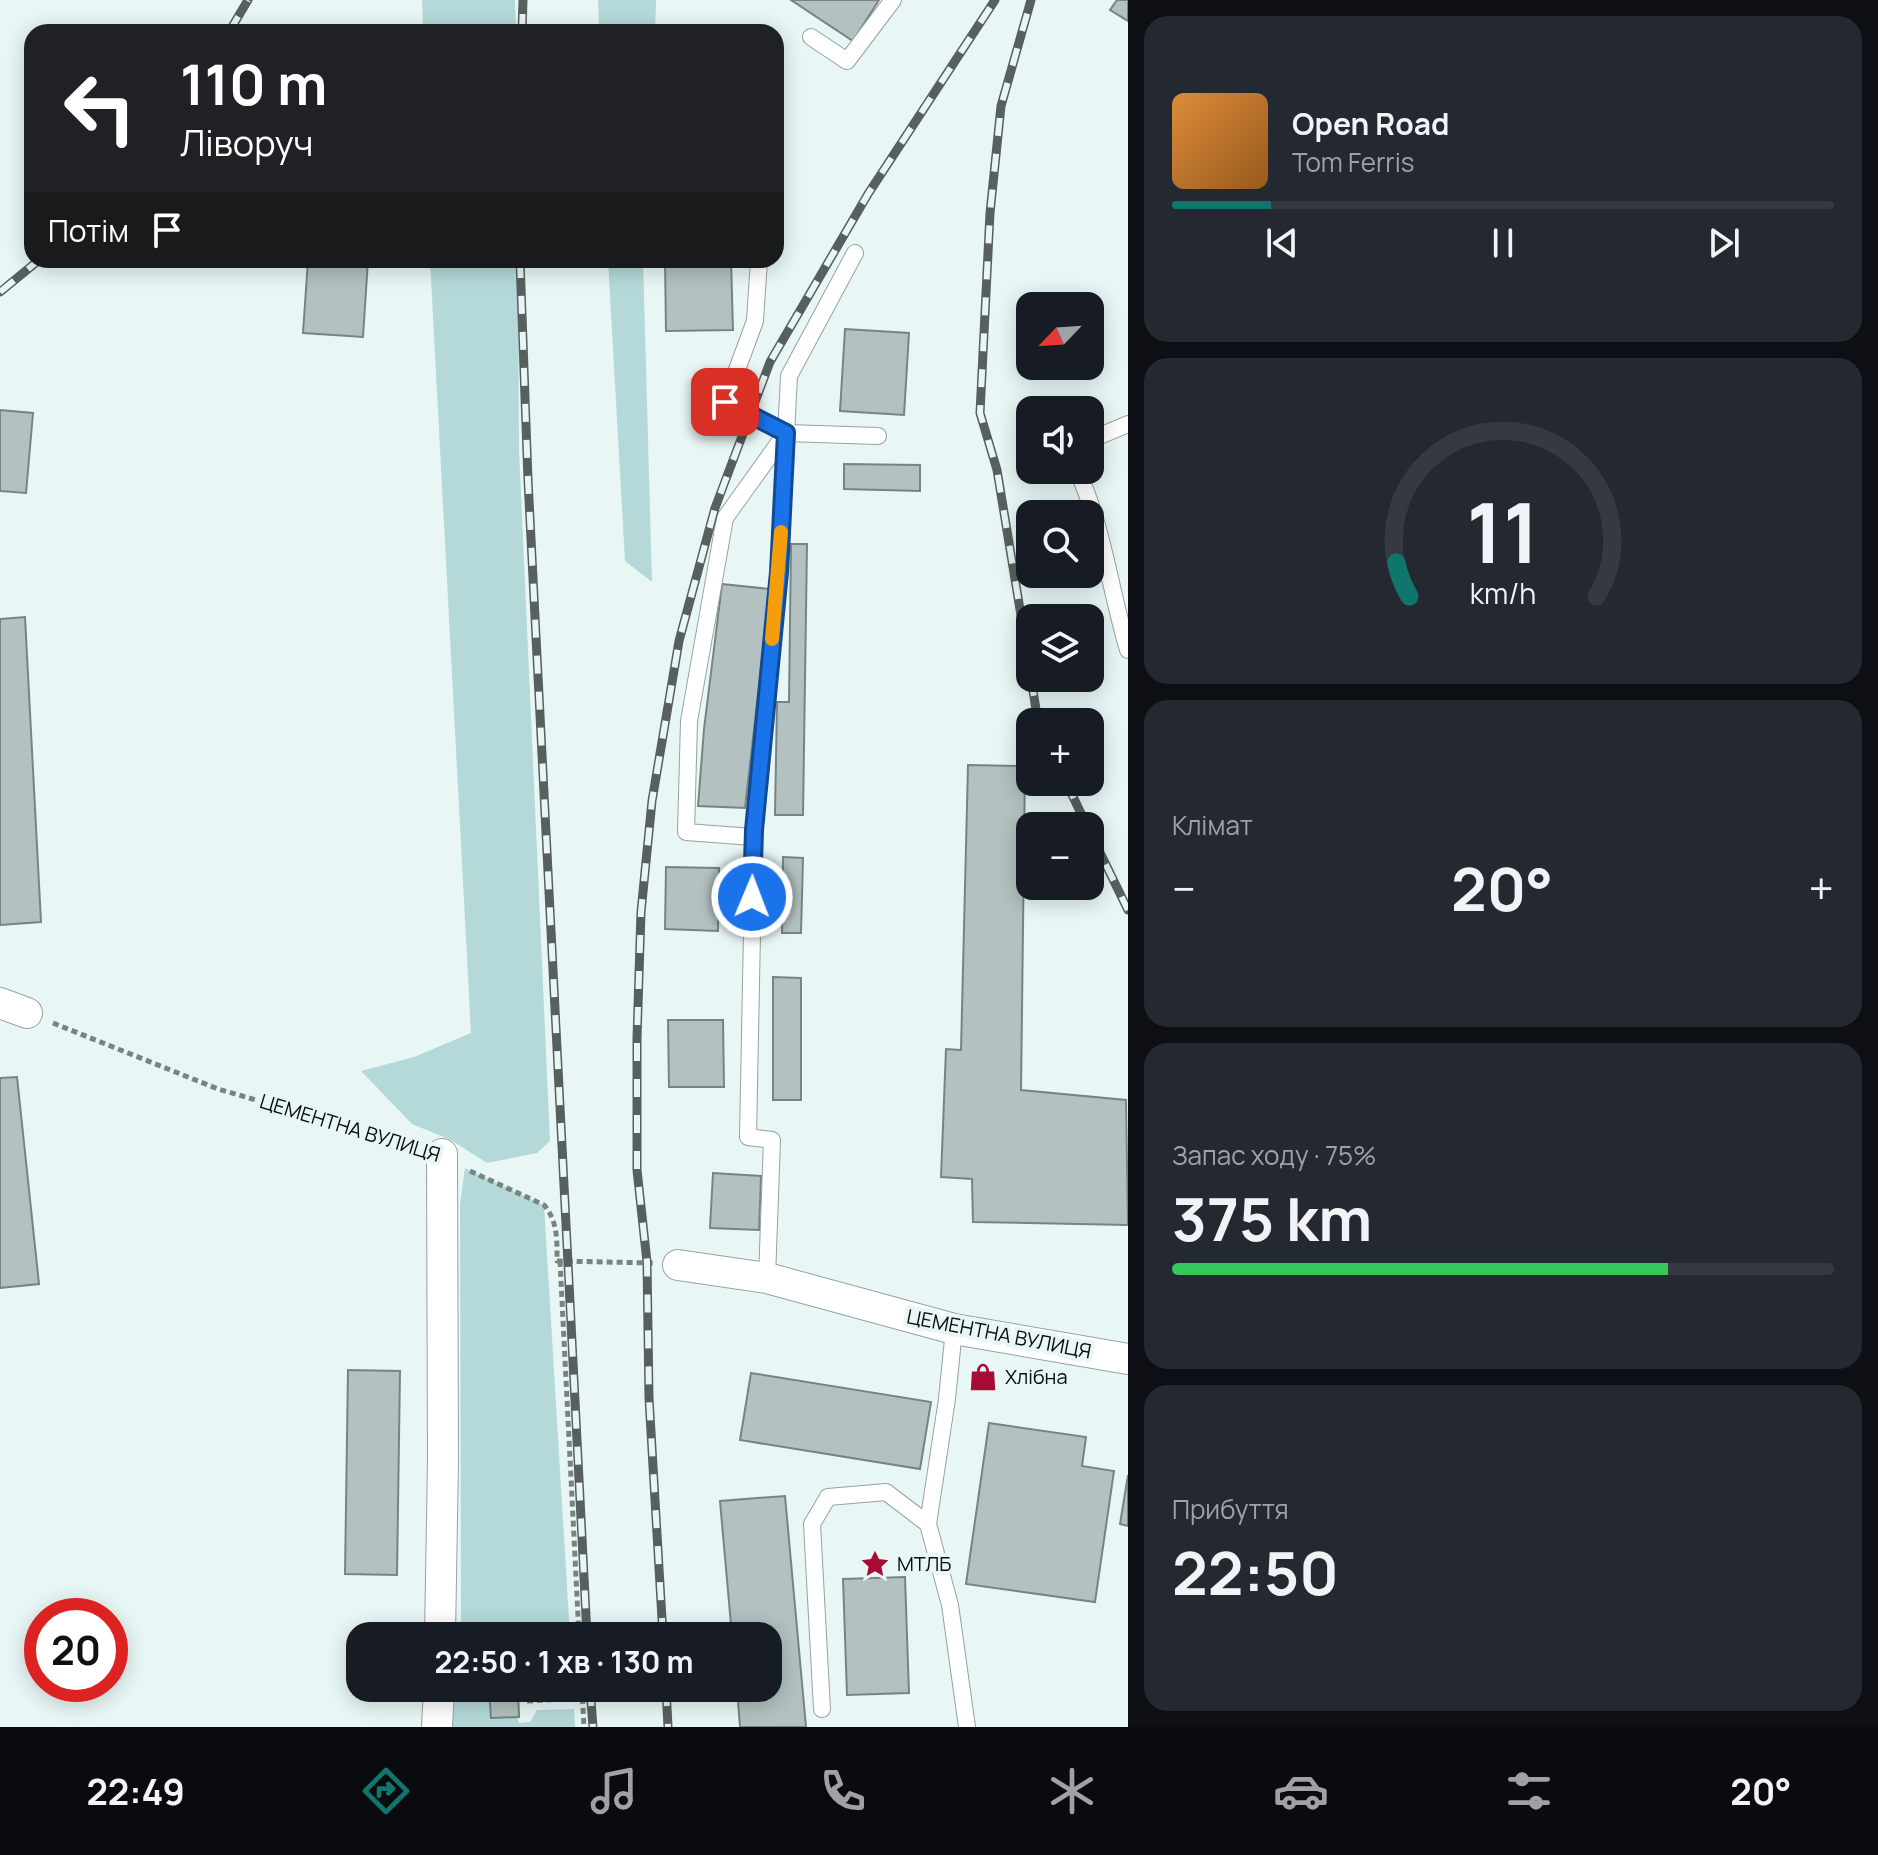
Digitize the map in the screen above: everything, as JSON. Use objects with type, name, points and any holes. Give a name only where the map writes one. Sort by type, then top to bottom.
[{"type":"street","points":[[440,1622],[442,1154]]},
{"type":"street","name":"ЦЕМЕНТНА ВУЛИЦЯ","points":[[678,1265],[767,1278],[954,1329],[1128,1359]]},
{"type":"street","points":[[437,1727],[438,1702]]},
{"type":"lane","points":[[811,37],[847,61],[893,0]]},
{"type":"lane","points":[[767,1278],[772,1140],[748,1137],[753,837],[779,572],[789,376],[855,253]]},
{"type":"lane","points":[[758,268],[755,321],[725,402],[786,433],[878,436]]},
{"type":"lane","points":[[1104,434],[1128,424]]},
{"type":"lane","points":[[753,837],[686,832],[689,721],[725,518],[786,433]]},
{"type":"lane","points":[[1084,484],[1092,501],[1128,650]]},
{"type":"lane","points":[[954,1329],[928,1524],[950,1605],[967,1727]]},
{"type":"lane","points":[[822,1709],[812,1524],[828,1497],[886,1492],[928,1524]]},
{"type":"path","name":"ЦЕМЕНТНА ВУЛИЦЯ","points":[[14,1008],[218,1089],[442,1154],[544,1205],[552,1214],[557,1261],[560,1261],[578,1622]]},
{"type":"path","points":[[560,1261],[678,1265]]},
{"type":"path","points":[[582,1702],[584,1727]]},
{"type":"shaded area","points":[[422,0],[515,0],[516,24],[423,24]]},
{"type":"shaded area","points":[[598,0],[656,0],[655,24],[599,24]]},
{"type":"shaded area","points":[[430,268],[518,268],[519,449],[550,1141],[537,1153],[487,1163],[451,1140],[412,1124],[361,1071],[414,1057],[471,1033]]},
{"type":"shaded area","points":[[608,268],[643,268],[652,582],[625,561]]},
{"type":"shaded area","points":[[465,1168],[544,1205],[569,1622],[461,1622],[460,1204]]},
{"type":"shaded area","points":[[455,1702],[490,1702],[491,1718],[517,1717],[519,1723],[530,1722],[537,1710],[574,1709],[575,1727],[452,1727]]},
{"type":"building","points":[[791,0],[879,0],[853,41]]},
{"type":"building","points":[[1117,0],[1128,0],[1128,21],[1110,10]]},
{"type":"building","points":[[307,268],[367,268],[363,337],[303,333]]},
{"type":"building","points":[[665,268],[731,268],[733,330],[666,331]]},
{"type":"building","points":[[845,329],[909,333],[904,415],[840,411]]},
{"type":"building","points":[[0,410],[33,413],[26,493],[0,491]]},
{"type":"building","points":[[844,464],[920,465],[920,491],[844,489]]},
{"type":"building","points":[[791,544],[807,544],[803,815],[775,815],[777,702],[789,702]]},
{"type":"building","points":[[722,584],[770,589],[745,808],[698,806]]},
{"type":"building","points":[[25,617],[41,922],[0,925],[0,619]]},
{"type":"building","points":[[968,765],[1016,766],[1016,796],[1025,796],[1024,812],[1016,812],[1016,900],[1023,900],[1021,1090],[1126,1100],[1128,1225],[973,1222],[972,1179],[941,1177],[946,1049],[961,1050]]},
{"type":"building","points":[[783,857],[803,858],[801,933],[782,933]]},
{"type":"building","points":[[666,867],[719,868],[718,931],[665,929]]},
{"type":"building","points":[[773,977],[801,978],[801,1100],[773,1100]]},
{"type":"building","points":[[668,1020],[723,1020],[724,1087],[669,1087]]},
{"type":"building","points":[[17,1077],[39,1284],[0,1288],[0,1078]]},
{"type":"building","points":[[713,1173],[761,1176],[759,1230],[710,1228]]},
{"type":"building","points":[[348,1370],[400,1371],[397,1575],[345,1574]]},
{"type":"building","points":[[751,1373],[931,1402],[920,1469],[740,1440]]},
{"type":"building","points":[[989,1423],[1086,1437],[1082,1466],[1114,1471],[1095,1602],[966,1584]]},
{"type":"building","points":[[1128,1475],[1128,1526],[1120,1524]]},
{"type":"building","points":[[785,1496],[806,1727],[740,1727],[738,1702],[782,1702],[782,1622],[731,1622],[720,1501]]},
{"type":"building","points":[[905,1577],[909,1693],[847,1695],[843,1579]]},
{"type":"building","points":[[490,1702],[518,1702],[519,1717],[491,1718]]},
{"type":"railway","points":[[234,24],[248,0]]},
{"type":"railway","points":[[522,24],[523,0]]},
{"type":"railway","points":[[662,1622],[649,1398],[647,1262],[637,1170],[637,1038],[641,912],[652,801],[679,641],[715,508],[770,362],[868,194],[995,0]]},
{"type":"railway","points":[[1019,604],[997,470],[980,413],[990,213],[1001,106],[1031,0]]},
{"type":"railway","points":[[0,292],[29,268]]},
{"type":"railway","points":[[520,268],[528,480],[586,1622]]},
{"type":"railway","points":[[1033,692],[1036,708]]},
{"type":"railway","points":[[1073,796],[1080,812]]},
{"type":"railway","points":[[1104,861],[1128,910]]},
{"type":"railway","points":[[591,1702],[593,1727]]},
{"type":"railway","points":[[667,1702],[668,1727]]},
{"type":"slow traffic","points":[[772,639],[781,532]]},
{"type":"place","name":"Хлібна","points":[[983,1377]]},
{"type":"place","name":"МТЛБ","points":[[875,1564]]},
{"type":"route","points":[[725,402],[786,433],[779,572],[754,830],[752,897]]}]
